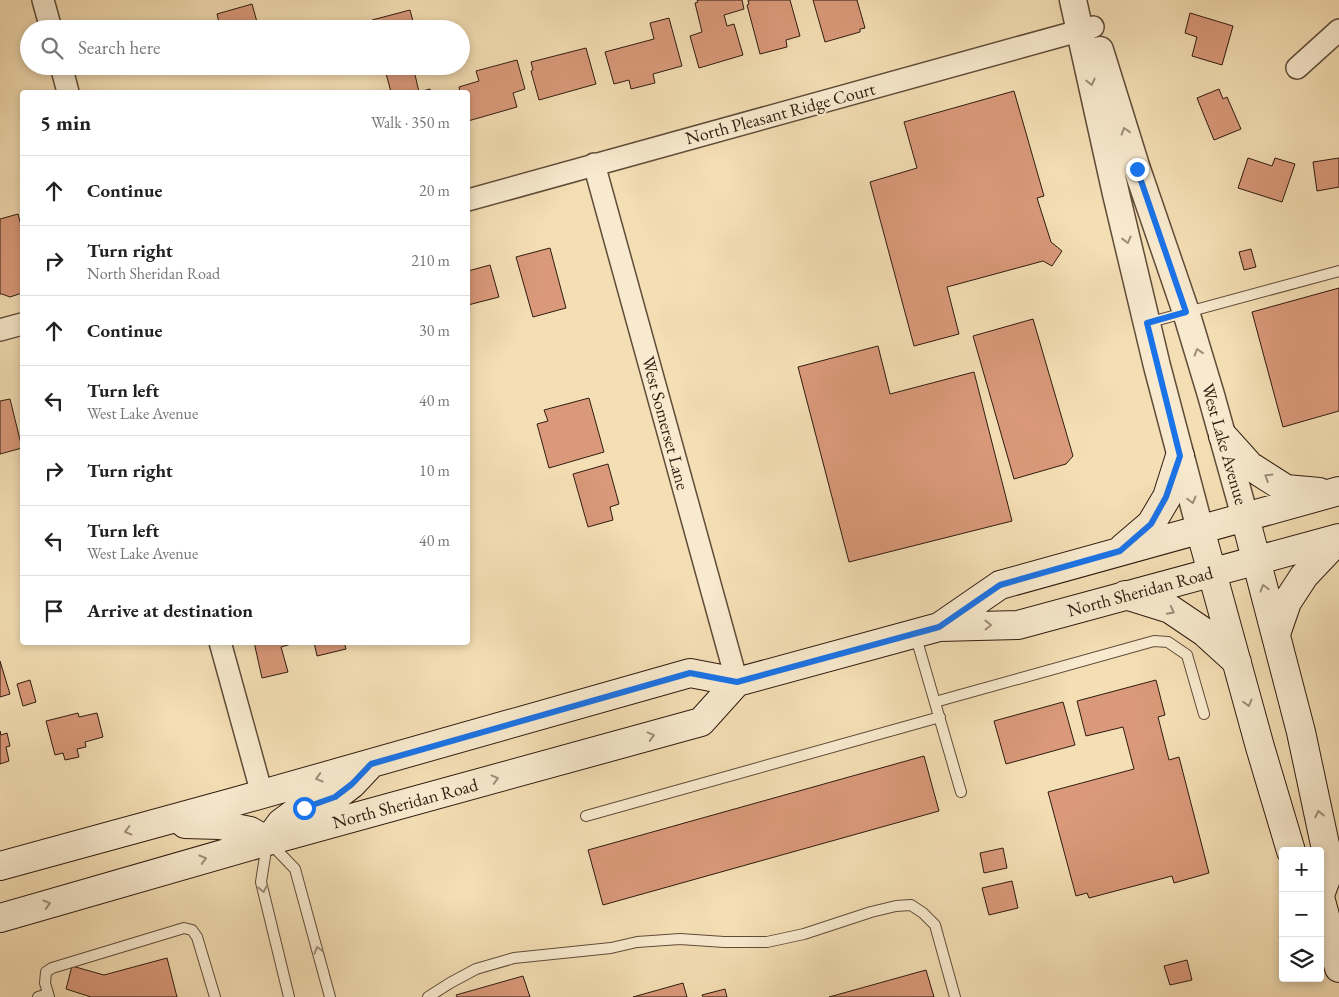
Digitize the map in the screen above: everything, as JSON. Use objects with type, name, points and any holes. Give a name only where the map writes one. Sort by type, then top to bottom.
[{"type":"main road","points":[[1223,436],[1250,466],[1286,489],[1335,492]]},
{"type":"main road","points":[[1120,551],[1151,524],[1166,497],[1180,456]]},
{"type":"main road","name":"North Sheridan Road","points":[[927,630],[1000,585],[1335,492]]},
{"type":"main road","name":"West Lake Avenue","points":[[1245,517],[1301,732],[1330,868],[1321,892]]},
{"type":"main road","name":"West Lake Avenue","points":[[1200,529],[1210,572],[1290,847]]},
{"type":"main road","name":"North Sheridan Road","points":[[0,866],[371,764],[690,673],[737,682],[927,630],[1018,625],[1339,538]]},
{"type":"main road","points":[[1276,634],[1287,602],[1300,582],[1339,538]]},
{"type":"main road","points":[[1125,595],[1170,609],[1204,632],[1237,662]]},
{"type":"main road","name":"North Sheridan Road","points":[[0,918],[268,841],[701,722],[737,682]]},
{"type":"main road","points":[[159,823],[220,825],[250,831],[268,841],[281,823],[300,809],[335,797],[352,784],[371,764]]},
{"type":"main road","name":"West Lake Avenue","points":[[1324,911],[1339,968]]},
{"type":"street","points":[[43,0],[49,20]]},
{"type":"street","name":"West Lake Avenue","points":[[1073,0],[1086,29],[1137,169],[1186,312],[1245,517]]},
{"type":"street","name":"West Lake Avenue","points":[[1085,0],[1086,29],[1116,194],[1180,456],[1200,529]]},
{"type":"street","name":"North Pleasant Ridge Court","points":[[470,199],[1086,29]]},
{"type":"street","points":[[1297,68],[1339,30]]},
{"type":"street","points":[[63,75],[67,90]]},
{"type":"street","name":"West Somerset Lane","points":[[594,164],[737,682]]},
{"type":"street","points":[[0,330],[20,325]]},
{"type":"street","points":[[221,645],[262,794]]},
{"type":"lane","points":[[1147,323],[1339,271]]},
{"type":"lane","points":[[927,630],[935,702],[961,792]]},
{"type":"lane","points":[[935,702],[1154,641],[1168,642],[1187,654],[1204,714]]},
{"type":"lane","points":[[586,816],[940,717]]},
{"type":"lane","points":[[268,841],[261,882],[289,997]]},
{"type":"lane","points":[[268,841],[295,869],[330,997]]},
{"type":"lane","points":[[428,997],[476,969],[514,958],[610,948],[637,942],[680,939],[767,942],[804,934],[871,912],[896,906],[911,905],[923,913],[935,925],[955,997]]},
{"type":"lane","points":[[45,996],[46,972],[52,968],[184,928],[192,930],[198,937],[215,997]]},
{"type":"building","points":[[697,0],[742,0],[744,9],[724,15],[727,26],[734,24],[743,55],[699,68],[690,36],[702,32],[695,3],[698,2]]},
{"type":"building","points":[[748,0],[790,0],[800,36],[786,40],[787,47],[760,54],[747,5],[749,4]]},
{"type":"building","points":[[813,0],[857,0],[865,28],[860,29],[860,32],[825,42]]},
{"type":"building","points":[[252,4],[256,20],[218,20],[217,14]]},
{"type":"building","points":[[410,10],[413,20],[372,20]]},
{"type":"building","points":[[1190,13],[1233,26],[1222,65],[1192,56],[1197,37],[1185,33]]},
{"type":"building","points":[[669,18],[682,66],[653,74],[655,83],[631,89],[629,80],[614,84],[605,52],[654,39],[650,23]]},
{"type":"building","points":[[586,48],[596,84],[539,100],[531,71],[533,70],[531,62]]},
{"type":"building","points":[[517,60],[525,89],[513,93],[517,107],[470,120],[470,90],[460,90],[459,87],[479,81],[476,71]]},
{"type":"building","points":[[386,75],[415,75],[419,90],[390,90]]},
{"type":"building","points":[[1219,89],[1223,99],[1227,97],[1241,129],[1214,140],[1197,98]]},
{"type":"building","points":[[1014,91],[1044,196],[1037,198],[1051,242],[1062,251],[1052,266],[1043,261],[947,287],[959,334],[914,346],[870,182],[917,168],[904,122]]},
{"type":"building","points":[[1248,158],[1272,166],[1275,158],[1295,164],[1282,202],[1238,188]]},
{"type":"building","points":[[1339,158],[1339,187],[1317,191],[1313,162]]},
{"type":"building","points":[[18,214],[20,222],[20,294],[10,297],[0,294],[0,219]]},
{"type":"building","points":[[550,248],[566,308],[533,317],[516,257]]},
{"type":"building","points":[[1251,249],[1256,267],[1244,270],[1239,252]]},
{"type":"building","points":[[490,265],[499,297],[470,304],[470,270]]},
{"type":"building","points":[[1339,288],[1339,411],[1283,427],[1252,312]]},
{"type":"building","points":[[1033,319],[1073,456],[1066,464],[1014,479],[973,336]]},
{"type":"building","points":[[878,346],[890,394],[974,372],[1012,521],[849,562],[798,367]]},
{"type":"building","points":[[589,398],[604,452],[549,468],[537,424],[548,421],[544,410]]},
{"type":"building","points":[[10,399],[20,440],[20,449],[0,454],[0,401]]},
{"type":"building","points":[[608,464],[619,504],[610,507],[613,520],[588,527],[573,474]]},
{"type":"building","points":[[255,645],[288,645],[281,647],[288,672],[262,678]]},
{"type":"building","points":[[315,645],[345,645],[346,649],[317,656]]},
{"type":"building","points":[[0,661],[10,694],[0,697]]},
{"type":"building","points":[[30,680],[36,702],[23,706],[17,684]]},
{"type":"building","points":[[1156,680],[1165,715],[1158,717],[1169,760],[1179,757],[1209,873],[1174,883],[1172,876],[1089,898],[1087,893],[1076,896],[1048,792],[1134,769],[1123,727],[1086,736],[1077,701]]},
{"type":"building","points":[[1063,702],[1075,745],[1006,764],[994,721]]},
{"type":"building","points":[[78,713],[79,717],[97,713],[103,737],[85,742],[86,747],[77,749],[79,757],[65,760],[63,753],[55,755],[46,721]]},
{"type":"building","points":[[0,731],[1,735],[7,733],[10,746],[6,747],[9,761],[0,764]]},
{"type":"building","points":[[924,756],[939,811],[603,905],[588,850]]},
{"type":"building","points":[[1003,848],[1007,868],[984,873],[980,853]]},
{"type":"building","points":[[1012,881],[1018,908],[989,915],[982,888]]},
{"type":"building","points":[[167,958],[177,997],[91,997],[66,989],[72,966],[104,975]]},
{"type":"building","points":[[1187,960],[1192,980],[1170,985],[1164,966]]},
{"type":"building","points":[[926,970],[934,997],[829,997]]},
{"type":"building","points":[[523,976],[530,997],[457,997],[456,995]]},
{"type":"building","points":[[683,983],[687,997],[633,997]]},
{"type":"building","points":[[725,989],[727,997],[703,997],[702,995]]},
{"type":"route","points":[[304,808],[335,797],[352,784],[371,764],[690,673],[737,682],[939,627],[1000,585],[1120,551],[1151,524],[1166,497],[1180,456],[1147,323],[1186,312],[1137,169]]}]
